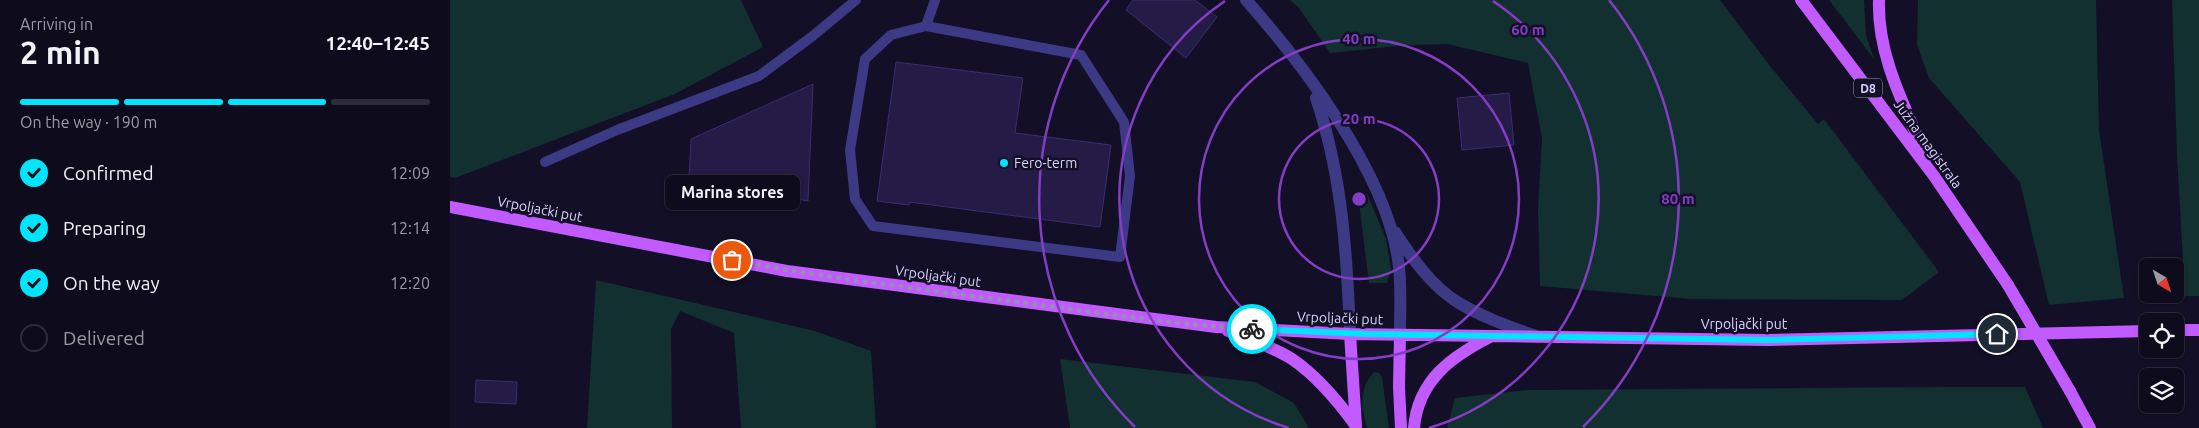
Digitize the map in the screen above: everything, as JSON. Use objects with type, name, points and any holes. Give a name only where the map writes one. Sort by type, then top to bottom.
[{"type":"main road","name":"Južna magistrala","points":[[1801,0],[1934,176],[2008,285],[2090,428]]},
{"type":"main road","points":[[1879,0],[1878,22],[1886,62],[1934,176]]},
{"type":"main road","name":"Vrpoljački put","points":[[450,207],[787,271],[1216,327],[1350,334],[1533,335],[1767,340],[2139,331]]},
{"type":"main road","points":[[1216,327],[1291,359],[1320,383],[1338,402],[1356,427]]},
{"type":"main road","points":[[2184,330],[2199,330]]},
{"type":"main road","points":[[1350,334],[1356,427]]},
{"type":"main road","points":[[1400,335],[1399,387],[1401,428]]},
{"type":"main road","points":[[1414,428],[1420,399],[1429,383],[1445,365],[1466,349],[1494,335]]},
{"type":"street","points":[[1246,0],[1282,40],[1342,128],[1363,166],[1389,224],[1398,258],[1401,290],[1400,335]]},
{"type":"street","points":[[1312,84],[1325,123],[1336,175],[1348,273],[1350,334]]},
{"type":"street","points":[[1389,224],[1411,257],[1431,280],[1457,302],[1484,317],[1533,335]]},
{"type":"lane","points":[[545,162],[618,130],[759,76],[814,35],[856,0]]},
{"type":"lane","points":[[926,26],[935,0]]},
{"type":"lane","points":[[926,26],[1081,55],[1124,122],[1130,176],[1120,257],[873,226],[855,199],[850,150],[865,59],[891,35],[926,26]]},
{"type":"green space","points":[[450,0],[741,0],[763,47],[675,94],[455,178],[450,177]]},
{"type":"green space","points":[[1290,0],[1720,0],[1770,66],[1818,124],[1824,119],[1939,272],[1902,300],[1691,299],[1540,286],[1538,208],[1542,138],[1528,63],[1447,44],[1407,45],[1330,53],[1299,8]]},
{"type":"green space","points":[[1829,0],[1864,0],[1866,35],[1874,59]]},
{"type":"green space","points":[[1918,0],[2096,0],[2099,130],[2124,298],[2049,305],[2020,182],[1929,78],[1917,45]]},
{"type":"green space","points":[[2172,0],[2199,0],[2199,296],[2185,296],[2177,155]]},
{"type":"green space","points":[[1367,193],[1386,239],[1391,269],[1387,283],[1369,283],[1359,203],[1361,196]]},
{"type":"green space","points":[[596,280],[815,331],[871,351],[876,428],[741,428],[734,333],[680,311],[671,329],[672,428],[587,428]]},
{"type":"green space","points":[[1060,359],[1255,382],[1294,403],[1309,428],[1070,428]]},
{"type":"green space","points":[[1374,372],[1379,373],[1382,377],[1389,428],[1367,428],[1365,421],[1364,391],[1369,378]]},
{"type":"green space","points":[[2025,387],[2043,428],[1447,428],[1455,398],[1527,390]]},
{"type":"building","points":[[1133,0],[1195,0],[1217,17],[1186,58],[1126,10]]},
{"type":"building","points":[[896,62],[1023,78],[1015,133],[1111,145],[1100,227],[909,202],[909,205],[877,201]]},
{"type":"building","points":[[813,84],[808,201],[689,178],[691,139]]},
{"type":"building","points":[[1509,93],[1514,145],[1462,150],[1457,98]]},
{"type":"building","points":[[476,380],[517,382],[516,404],[475,402]]},
{"type":"way so far","points":[[732,260],[787,271],[1108,314],[1216,327],[1252,329]]},
{"type":"place","name":"Fero-term","points":[[1004,163]]},
{"type":"place","name":"Marina stores","points":[[732,260]]},
{"type":"route","points":[[1252,329],[1366,334],[1767,340],[1997,334]]}]
